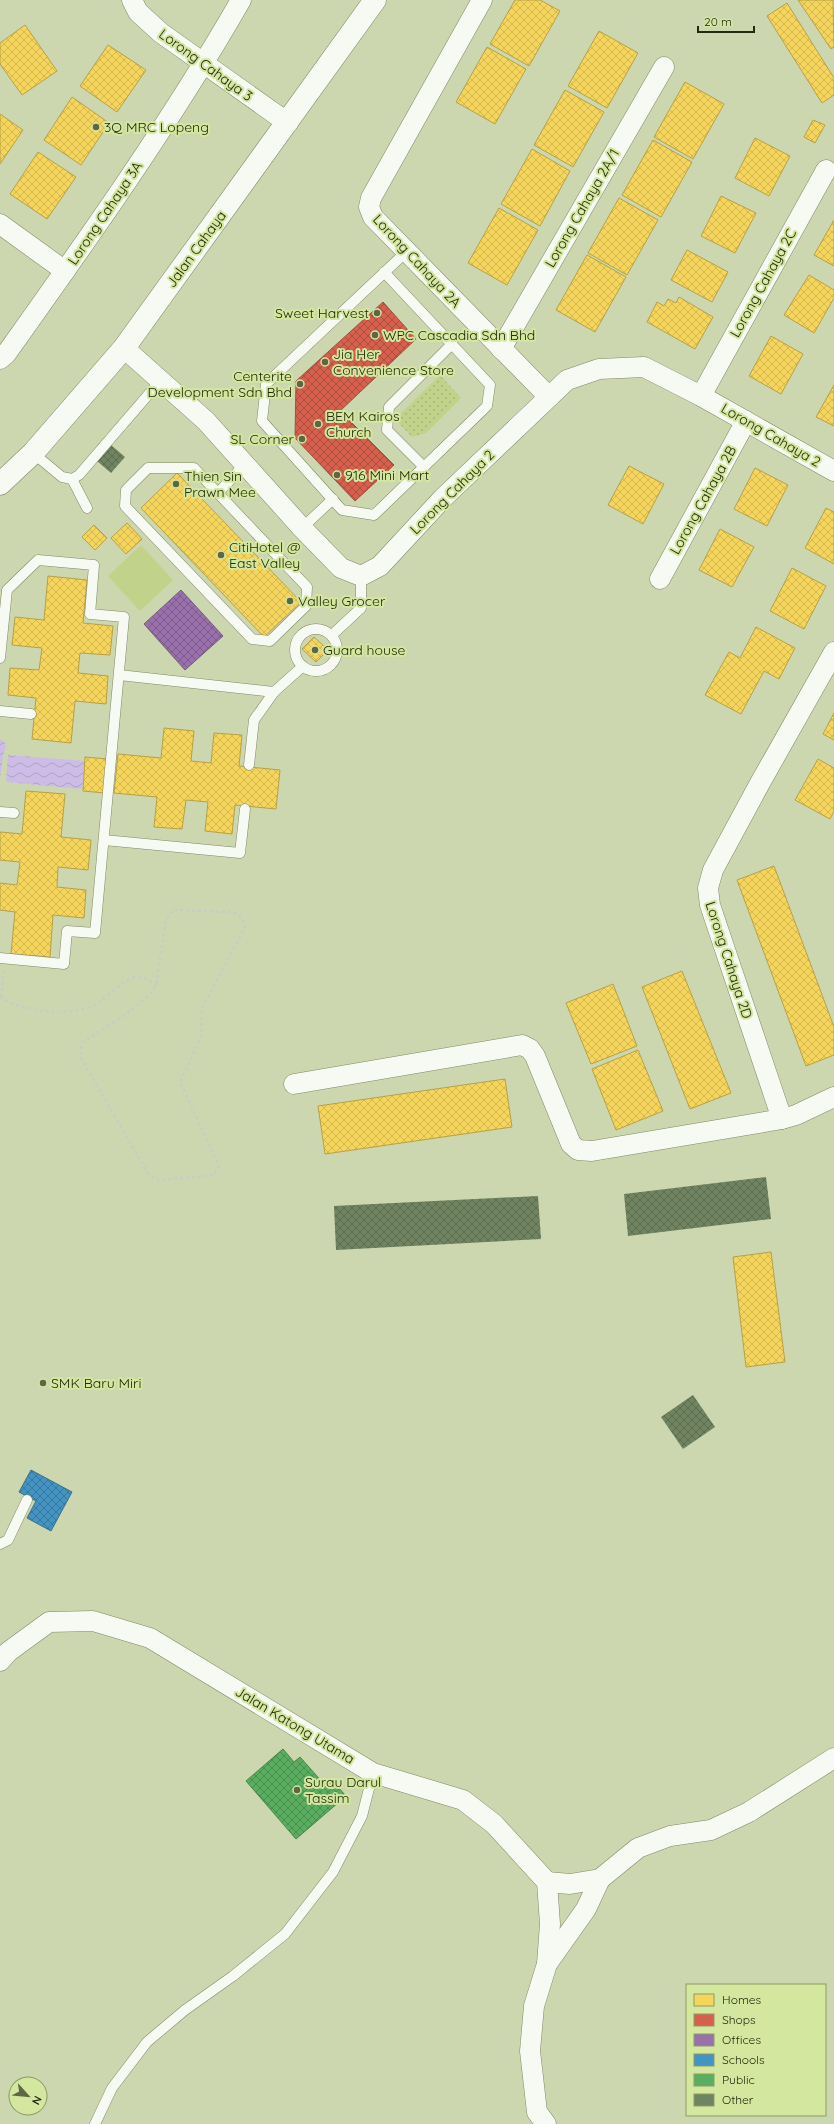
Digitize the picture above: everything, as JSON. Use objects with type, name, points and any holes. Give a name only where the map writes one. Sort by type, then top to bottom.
[{"type":"street","name":"Lorong Cahaya 3","points":[[132,0],[138,12],[161,33],[288,123]]},
{"type":"street","name":"Lorong Cahaya 3A","points":[[0,359],[6,354],[65,271],[205,63],[241,0]]},
{"type":"street","name":"Jalan Cahaya","points":[[0,484],[33,453],[124,348],[288,123],[375,0]]},
{"type":"street","name":"Lorong Cahaya 2A","points":[[482,0],[371,198],[369,207],[374,217],[406,252],[549,397]]},
{"type":"street","name":"Lorong Cahaya 2A/1","points":[[501,349],[664,67]]},
{"type":"street","name":"Lorong Cahaya 2C","points":[[701,396],[826,170]]},
{"type":"street","points":[[0,224],[65,271]]},
{"type":"street","points":[[124,348],[206,421],[302,528],[342,568],[360,576]]},
{"type":"street","name":"Lorong Cahaya 2","points":[[360,576],[380,566],[443,498],[567,380],[598,369],[644,367],[701,396],[834,471]]},
{"type":"street","name":"Lorong Cahaya 2B","points":[[660,578],[746,421]]},
{"type":"street","name":"Lorong Cahaya 2D","points":[[782,1119],[710,905],[708,888],[713,870],[834,652]]},
{"type":"street","points":[[294,1084],[522,1045],[530,1048],[535,1056],[571,1144],[578,1150],[592,1151],[782,1119],[796,1115],[834,1097]]},
{"type":"street","name":"Jalan Katong Utama","points":[[0,1661],[8,1652],[49,1622],[93,1621],[150,1638],[373,1773],[463,1800],[494,1824],[547,1882]]},
{"type":"street","points":[[547,1964],[586,1909],[600,1879],[638,1848],[670,1836],[711,1830],[749,1812],[834,1758]]},
{"type":"street","points":[[538,2120],[530,2051],[534,2006],[547,1964],[550,1924],[547,1882],[570,1884],[600,1879]]},
{"type":"lane","points":[[384,272],[490,385],[487,406],[374,515],[342,510],[262,421],[266,384],[384,272],[406,252]]},
{"type":"lane","points":[[424,467],[387,430],[389,407],[452,344]]},
{"type":"lane","points":[[33,453],[62,477],[72,479],[79,475],[160,381]]},
{"type":"lane","points":[[218,493],[244,465]]},
{"type":"lane","points":[[148,468],[194,468],[218,493],[307,587],[306,606],[270,641],[252,639],[125,506],[126,490],[148,468]]},
{"type":"lane","points":[[72,479],[87,508]]},
{"type":"lane","points":[[302,528],[333,499]]},
{"type":"lane","points":[[0,658],[6,590],[38,560],[94,565],[90,614],[124,617],[95,933],[67,931],[64,964],[3,958]]},
{"type":"lane","points":[[332,635],[361,608],[360,576]]},
{"type":"lane","points":[[313,629],[332,635],[337,647],[334,661],[329,666],[316,671],[303,666],[296,654],[296,647],[302,636],[313,629]]},
{"type":"lane","points":[[249,765],[254,720],[274,692],[303,666]]},
{"type":"lane","points":[[119,675],[274,692]]},
{"type":"lane","points":[[0,711],[31,714]]},
{"type":"lane","points":[[104,840],[240,853],[245,809]]},
{"type":"lane","points":[[0,812],[14,813]]},
{"type":"lane","points":[[0,1544],[8,1540],[27,1500]]},
{"type":"lane","points":[[95,2124],[112,2088],[147,2042],[185,2010],[234,1976],[284,1934],[333,1872],[362,1816],[373,1773]]},
{"type":"path","points":[[174,910],[233,912],[243,919],[245,928],[202,1008],[201,1038],[180,1082],[219,1166],[214,1175],[159,1180],[149,1175],[82,1060],[80,1050],[83,1042],[125,1015],[150,994],[156,985],[166,921],[169,914],[174,910]]},
{"type":"path","points":[[3,958],[0,997],[9,1002],[37,1011],[68,1012],[97,1003],[128,980],[136,976],[146,979],[156,985]]},
{"type":"green space","points":[[440,375],[461,398],[426,433],[412,437],[395,419]]},
{"type":"green space","points":[[141,545],[173,580],[140,611],[108,576]]},
{"type":"water","points":[[0,740],[4,741],[6,747],[3,754],[0,777]]},
{"type":"water","points":[[8,755],[85,761],[82,789],[6,782]]},
{"type":"building: Homes","points":[[515,0],[540,0],[560,11],[529,66],[490,44]]},
{"type":"building: Homes","points":[[798,0],[833,0],[834,47],[831,49]]},
{"type":"building: Homes","points":[[787,3],[834,78],[834,95],[822,103],[767,16]]},
{"type":"building: Homes","points":[[25,25],[57,71],[22,95],[0,64],[0,43]]},
{"type":"building: Homes","points":[[599,31],[638,53],[607,108],[568,86]]},
{"type":"building: Homes","points":[[108,45],[146,70],[117,112],[80,86]]},
{"type":"building: Homes","points":[[487,47],[526,69],[495,124],[456,102]]},
{"type":"building: Homes","points":[[685,82],[724,104],[693,159],[654,137]]},
{"type":"building: Homes","points":[[565,90],[604,112],[573,167],[534,145]]},
{"type":"building: Homes","points":[[72,97],[109,123],[81,165],[44,140]]},
{"type":"building: Homes","points":[[0,114],[23,130],[0,164]]},
{"type":"building: Homes","points":[[813,120],[825,125],[815,143],[804,137]]},
{"type":"building: Homes","points":[[755,138],[790,156],[769,196],[735,178]]},
{"type":"building: Homes","points":[[653,140],[692,162],[661,217],[622,195]]},
{"type":"building: Homes","points":[[532,149],[570,171],[540,226],[501,204]]},
{"type":"building: Homes","points":[[38,152],[76,177],[47,219],[10,194]]},
{"type":"building: Homes","points":[[721,196],[756,213],[735,253],[701,236]]},
{"type":"building: Homes","points":[[619,198],[658,220],[627,275],[588,253]]},
{"type":"building: Homes","points":[[499,208],[538,230],[507,285],[468,263]]},
{"type":"building: Homes","points":[[834,220],[834,266],[814,255]]},
{"type":"building: Homes","points":[[687,250],[728,272],[712,302],[671,280]]},
{"type":"building: Homes","points":[[587,255],[626,277],[595,332],[556,310]]},
{"type":"building: Homes","points":[[809,275],[834,290],[834,298],[814,333],[784,315]]},
{"type":"building: Homes","points":[[679,297],[713,317],[695,349],[647,322],[657,302],[664,306],[668,299],[676,303]]},
{"type":"building: Homes","points":[[771,336],[803,354],[781,394],[749,376]]},
{"type":"building: Homes","points":[[834,385],[834,426],[816,417]]},
{"type":"building: Homes","points":[[629,466],[664,484],[643,524],[608,505]]},
{"type":"building: Homes","points":[[755,468],[788,485],[767,526],[734,509]]},
{"type":"building: Homes","name":"CitiHotel @ East Valley","points":[[177,473],[301,602],[264,637],[141,508]]},
{"type":"building: Homes","points":[[826,508],[834,512],[834,564],[805,548]]},
{"type":"building: Homes","points":[[127,523],[142,539],[126,554],[111,538]]},
{"type":"building: Homes","points":[[94,525],[107,538],[95,550],[82,537]]},
{"type":"building: Homes","points":[[720,529],[754,547],[732,587],[699,570]]},
{"type":"building: Homes","points":[[792,568],[826,586],[804,629],[770,611]]},
{"type":"building: Homes","points":[[48,576],[87,580],[83,623],[113,626],[110,655],[80,653],[78,673],[108,676],[106,704],[75,701],[71,743],[32,739],[36,698],[8,695],[10,668],[39,670],[42,648],[12,645],[15,617],[44,620]]},
{"type":"building: Homes","points":[[756,627],[795,648],[779,679],[764,671],[741,714],[705,695],[729,652],[740,658]]},
{"type":"building: Homes","name":"Guard house","points":[[314,637],[328,650],[316,662],[302,649]]},
{"type":"building: Homes","points":[[834,713],[834,740],[823,734]]},
{"type":"building: Homes","points":[[164,728],[194,731],[191,761],[211,763],[214,733],[242,735],[239,766],[280,770],[276,809],[235,805],[232,834],[205,831],[208,802],[186,800],[182,829],[154,827],[157,797],[114,793],[118,754],[161,758]]},
{"type":"building: Homes","points":[[85,757],[108,759],[105,793],[83,791]]},
{"type":"building: Homes","points":[[818,759],[834,768],[834,811],[830,819],[795,800]]},
{"type":"building: Homes","points":[[26,791],[65,794],[61,837],[91,840],[88,870],[58,867],[57,887],[86,890],[84,918],[53,915],[50,957],[11,954],[15,912],[0,910],[0,883],[17,885],[20,862],[0,860],[0,832],[22,834]]},
{"type":"building: Homes","points":[[774,866],[834,1027],[834,1055],[806,1066],[737,880]]},
{"type":"building: Homes","points":[[682,971],[731,1093],[690,1109],[642,987]]},
{"type":"building: Homes","points":[[613,984],[637,1046],[591,1064],[566,1003]]},
{"type":"building: Homes","points":[[638,1050],[663,1111],[616,1130],[592,1069]]},
{"type":"building: Homes","points":[[505,1079],[512,1127],[325,1154],[318,1106]]},
{"type":"building: Homes","points":[[771,1252],[785,1362],[746,1367],[733,1257]]},
{"type":"building: Shops","points":[[383,302],[416,339],[340,411],[394,465],[355,501],[295,438],[296,381]]},
{"type":"building: Offices","points":[[181,590],[223,636],[185,670],[144,624]]},
{"type":"building: Schools","points":[[31,1470],[72,1492],[51,1531],[27,1518],[36,1501],[19,1492]]},
{"type":"building: Public","name":"Surau Darul Tassim","points":[[283,1749],[294,1762],[300,1757],[324,1784],[330,1778],[346,1796],[296,1839],[246,1781]]},
{"type":"building: Other","points":[[111,445],[125,457],[111,473],[97,461]]},
{"type":"building: Other","points":[[766,1177],[771,1219],[628,1236],[624,1194]]},
{"type":"building: Other","points":[[538,1196],[541,1239],[336,1250],[334,1206]]},
{"type":"building: Other","points":[[693,1395],[715,1427],[683,1449],[661,1417]]},
{"type":"place","name":"3Q MRC Lopeng","points":[[96,127]]},
{"type":"place","name":"Sweet Harvest","points":[[377,313]]},
{"type":"place","name":"WPC Cascadia Sdn Bhd","points":[[375,335]]},
{"type":"place","name":"Jia Her Convenience Store","points":[[325,362]]},
{"type":"place","name":"Centerite Development Sdn Bhd","points":[[300,384]]},
{"type":"place","name":"BEM Kairos Church","points":[[318,424]]},
{"type":"place","name":"SL Corner","points":[[302,439]]},
{"type":"place","name":"916 Mini Mart","points":[[337,475]]},
{"type":"place","name":"Thien Sin Prawn Mee","points":[[176,484]]},
{"type":"place","name":"CitiHotel @ East Valley","points":[[221,555]]},
{"type":"place","name":"Valley Grocer","points":[[290,601]]},
{"type":"place","name":"Guard house","points":[[315,650]]},
{"type":"place","name":"SMK Baru Miri","points":[[43,1383]]},
{"type":"place","name":"Surau Darul Tassim","points":[[297,1790]]}]
